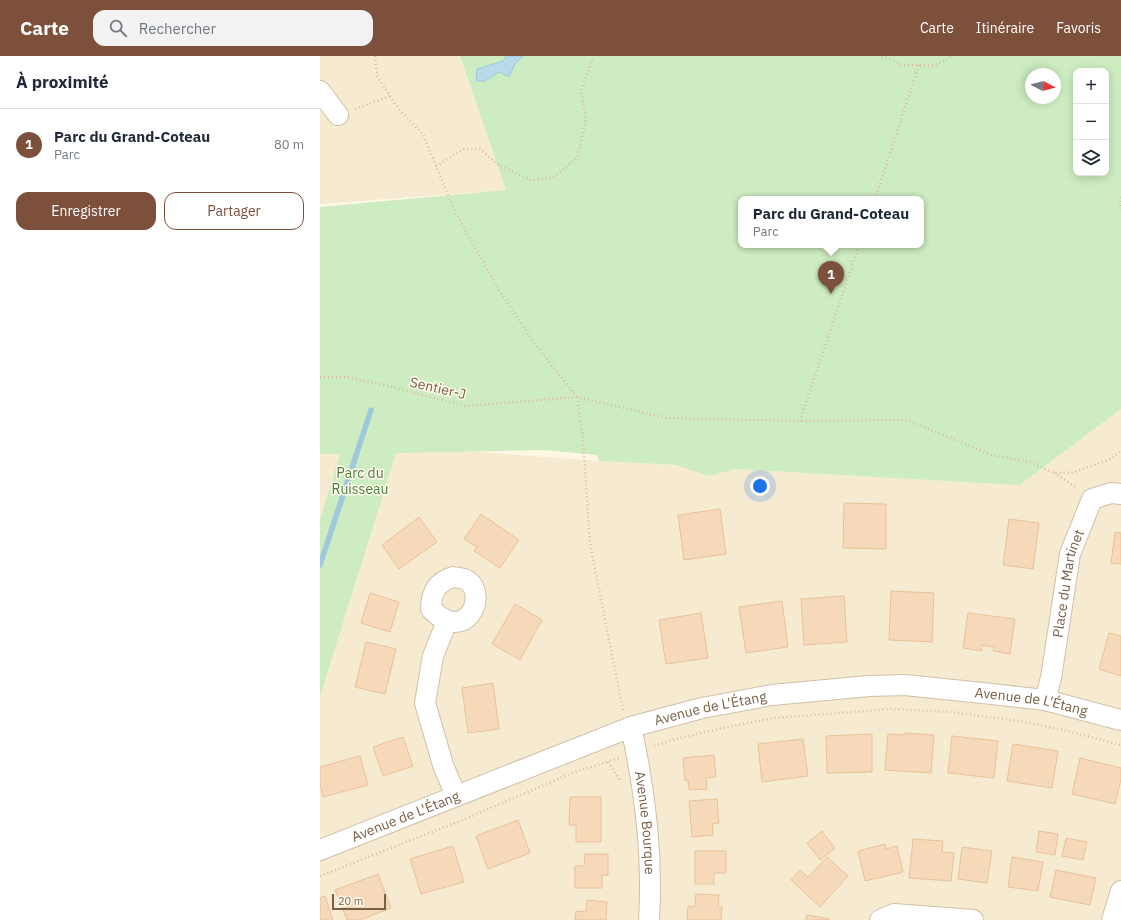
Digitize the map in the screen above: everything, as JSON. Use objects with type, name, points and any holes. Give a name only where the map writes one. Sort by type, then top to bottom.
[{"type":"street","points":[[320,90],[338,115]]},
{"type":"street","points":[[1092,499],[1111,493],[1121,494]]},
{"type":"street","name":"Place du Martinet","points":[[1045,700],[1051,678],[1070,554],[1092,499]]},
{"type":"street","points":[[447,621],[433,656],[425,703],[442,763],[456,796]]},
{"type":"street","name":"Avenue de L'Étang","points":[[320,850],[631,727],[702,708],[772,695],[869,686],[905,685],[1045,700],[1121,720]]},
{"type":"street","name":"Avenue Bourque","points":[[631,727],[637,752],[648,829],[649,920]]},
{"type":"street","points":[[1112,920],[1121,890]]},
{"type":"street","points":[[880,920],[894,914],[973,920]]},
{"type":"path","points":[[375,56],[377,76],[400,110],[423,134],[455,212],[500,291],[535,344],[577,397],[583,439],[590,544],[623,713],[631,727]]},
{"type":"path","points":[[436,166],[464,149],[480,149],[497,164],[531,180],[553,178],[577,158],[586,120],[581,91],[594,56]]},
{"type":"path","points":[[882,56],[902,65],[934,66],[953,56]]},
{"type":"path","points":[[876,196],[920,65]]},
{"type":"path","points":[[338,115],[390,96]]},
{"type":"path","points":[[1121,197],[1121,210]]},
{"type":"path","points":[[800,421],[858,248]]},
{"type":"path","name":"Sentier-J","points":[[320,377],[345,377],[380,384],[464,406],[577,397],[667,418],[800,421],[908,420],[992,455],[1030,462],[1054,473],[1092,499]]},
{"type":"path","points":[[1054,473],[1071,473],[1111,459],[1121,450]]},
{"type":"path","points":[[656,745],[722,728],[775,718],[891,709],[951,712],[1019,721],[1064,730],[1121,745]]},
{"type":"path","points":[[320,876],[465,819],[572,773],[608,762],[620,780],[621,787]]},
{"type":"shaded area","points":[[320,56],[460,56],[506,190],[320,204]]},
{"type":"shaded area","points":[[1121,409],[1121,920],[320,920],[320,435],[331,441],[599,461],[1020,485]]},
{"type":"green space","name":"Parc du Ruisseau","points":[[460,56],[1121,56],[1121,409],[1020,485],[735,469],[709,476],[676,465],[599,461],[597,455],[544,450],[396,453],[320,696],[320,520],[340,454],[320,454],[320,207],[506,190]]},
{"type":"water","points":[[506,56],[523,56],[515,64],[509,77],[499,72],[485,81],[476,81],[477,69],[503,61]]},
{"type":"building","points":[[844,503],[886,504],[886,549],[843,548]]},
{"type":"building","points":[[720,509],[726,554],[684,560],[678,515]]},
{"type":"building","points":[[481,514],[519,540],[500,568],[474,551],[477,547],[464,539]]},
{"type":"building","points":[[419,517],[437,542],[399,569],[382,545]]},
{"type":"building","points":[[1009,519],[1039,523],[1033,569],[1003,565]]},
{"type":"building","points":[[1115,532],[1121,533],[1121,564],[1111,563]]},
{"type":"building","points":[[891,591],[934,593],[932,642],[889,640]]},
{"type":"building","points":[[370,593],[399,602],[390,632],[361,623]]},
{"type":"building","points":[[844,596],[847,642],[804,645],[801,599]]},
{"type":"building","points":[[782,601],[788,647],[746,653],[739,607]]},
{"type":"building","points":[[515,604],[542,620],[520,660],[492,644]]},
{"type":"building","points":[[701,613],[708,658],[666,664],[659,620]]},
{"type":"building","points":[[968,613],[1015,619],[1010,654],[993,651],[994,647],[982,645],[982,651],[963,648]]},
{"type":"building","points":[[1109,633],[1121,636],[1121,676],[1099,669]]},
{"type":"building","points":[[366,642],[396,649],[385,694],[355,687]]},
{"type":"building","points":[[493,683],[499,729],[468,733],[462,688]]},
{"type":"building","points":[[904,733],[934,735],[931,773],[885,770],[888,734],[904,735]]},
{"type":"building","points":[[872,734],[872,772],[827,773],[826,736]]},
{"type":"building","points":[[952,736],[998,741],[994,778],[948,773]]},
{"type":"building","points":[[403,737],[413,766],[383,776],[373,747]]},
{"type":"building","points":[[803,739],[808,776],[762,782],[758,744]]},
{"type":"building","points":[[1013,744],[1058,751],[1052,788],[1007,781]]},
{"type":"building","points":[[714,755],[716,777],[706,778],[707,789],[689,790],[688,780],[685,781],[683,758]]},
{"type":"building","points":[[360,756],[368,785],[323,797],[320,785],[320,767]]},
{"type":"building","points":[[1080,758],[1121,768],[1121,779],[1115,804],[1072,794]]},
{"type":"building","points":[[570,797],[601,797],[601,842],[576,842],[576,825],[569,825]]},
{"type":"building","points":[[717,799],[719,823],[712,824],[713,835],[692,837],[689,801]]},
{"type":"building","points":[[518,820],[530,853],[488,869],[476,836]]},
{"type":"building","points":[[822,831],[835,848],[820,860],[807,843]]},
{"type":"building","points":[[1039,831],[1058,834],[1055,855],[1036,852]]},
{"type":"building","points":[[1066,838],[1087,842],[1083,860],[1062,856]]},
{"type":"building","points":[[913,839],[943,841],[942,852],[954,853],[951,881],[909,878]]},
{"type":"building","points":[[885,844],[886,849],[897,846],[903,872],[865,881],[858,851]]},
{"type":"building","points":[[453,846],[464,882],[421,894],[410,859]]},
{"type":"building","points":[[962,847],[992,851],[987,883],[958,879]]},
{"type":"building","points":[[695,851],[726,851],[726,873],[714,873],[714,884],[695,884]]},
{"type":"building","points":[[585,854],[608,854],[608,875],[602,875],[602,888],[575,888],[575,866],[584,866]]},
{"type":"building","points":[[827,857],[848,876],[820,907],[791,880],[800,870],[808,877]]},
{"type":"building","points":[[1012,857],[1043,862],[1038,891],[1008,887]]},
{"type":"building","points":[[1056,870],[1096,878],[1090,905],[1050,897]]},
{"type":"building","points":[[378,874],[391,908],[360,920],[347,920],[335,890]]},
{"type":"building","points":[[696,894],[719,895],[718,907],[722,907],[721,920],[687,920],[688,906],[695,907]]},
{"type":"building","points":[[325,896],[333,920],[320,920],[320,898]]},
{"type":"building","points":[[587,900],[607,902],[606,920],[575,920],[576,911],[586,912]]},
{"type":"building","points":[[807,915],[830,919],[830,920],[806,920]]},
{"type":"waterway","points":[[320,565],[371,410]]},
{"type":"place","name":"Parc du Grand-Coteau","points":[[831,294]]}]
